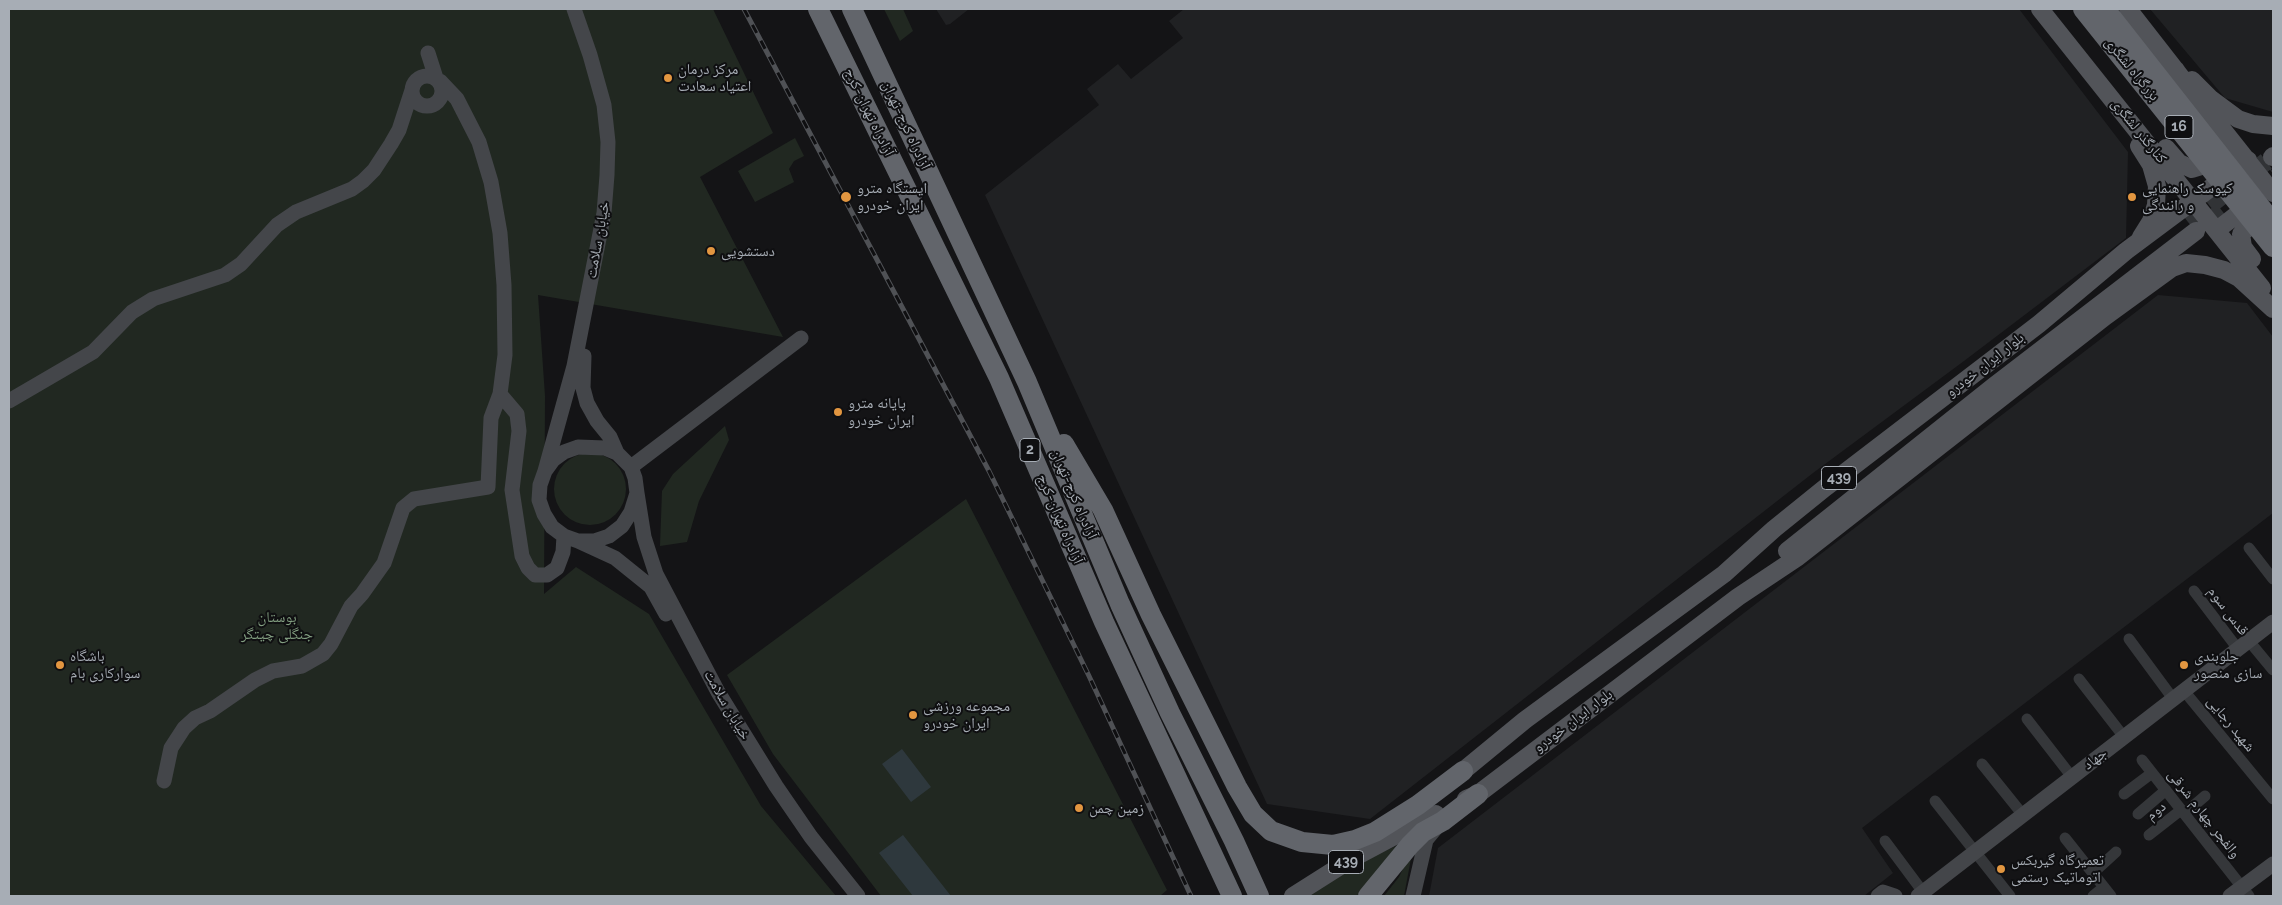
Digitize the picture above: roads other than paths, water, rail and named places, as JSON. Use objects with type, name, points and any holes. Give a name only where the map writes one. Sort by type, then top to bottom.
[{"type":"highway","name":"آزادراه تهران-کرج","points":[[818,9],[999,378],[1104,622],[1232,896]]},
{"type":"highway","name":"آزادراه کرج-تهران","points":[[852,9],[1026,382],[1124,612],[1170,713],[1259,896]]},
{"type":"highway","name":"بزرگراه لشگری","points":[[2083,9],[2273,247]]},
{"type":"highway","name":"بزرگراه لشگری","points":[[2106,9],[2273,223]]},
{"type":"highway","points":[[1026,382],[1103,510],[1150,616],[1237,787],[1253,814],[1271,831],[1302,842],[1332,845],[1355,840],[1375,832],[1418,805],[1463,771]]},
{"type":"highway","points":[[1368,896],[1410,844],[1423,832],[1443,821],[1478,794]]},
{"type":"main road","points":[[2032,9],[2142,150],[2151,165],[2157,186],[2156,205],[2151,221],[2143,234],[2126,251]]},
{"type":"main road","name":"کنارگذر لشگری","points":[[2040,9],[2194,200],[2273,302]]},
{"type":"main road","points":[[2051,9],[2179,163],[2186,168],[2199,168],[2216,155],[2219,140],[2209,118],[2175,69]]},
{"type":"main road","points":[[2128,9],[2272,189],[2217,230]]},
{"type":"main road","points":[[2149,35],[2200,88],[2226,111],[2238,119],[2253,124],[2273,126]]},
{"type":"main road","name":"بلوار ایران خودرو","points":[[1724,574],[1781,523],[2039,324],[2126,251],[2248,160]]},
{"type":"main road","points":[[2273,217],[2262,217],[2256,220],[2242,234],[2241,241],[2243,247],[2273,288]]},
{"type":"main road","name":"بلوار ایران خودرو","points":[[1463,771],[1550,702],[1724,574],[1781,537],[1900,453],[2192,226]]},
{"type":"main road","name":"بلوار ایران خودرو","points":[[1293,896],[1338,867],[1443,810],[1478,794],[1738,597],[1798,557],[2138,292],[2172,268],[2186,263],[2224,270],[2239,278],[2273,309]]},
{"type":"main road","name":"بلوار ایران خودرو","points":[[1738,597],[1789,549],[1900,453]]},
{"type":"main road","points":[[1550,702],[1567,725]]},
{"type":"street","name":"خیابان سلامت","points":[[545,471],[574,366],[604,214],[607,175],[608,142],[604,105],[590,55],[574,9]]},
{"type":"street","name":"خیابان سلامت","points":[[581,9],[604,79],[616,145],[616,174],[601,269],[587,332],[582,370],[583,388],[587,403],[597,421],[610,437],[617,453]]},
{"type":"street","points":[[9,401],[93,352],[132,312],[153,299],[225,275],[241,264],[277,225],[296,212],[358,185],[381,160],[391,144],[428,53],[443,96],[439,102],[401,122]]},
{"type":"street","points":[[164,781],[171,748],[184,728],[195,718],[273,671],[302,666],[323,654],[331,644],[351,606],[384,563],[403,508],[414,499],[488,487],[491,418],[500,394],[505,346],[504,284],[500,233],[491,182],[479,142],[467,116],[457,99],[438,80],[426,75],[415,84],[413,98],[418,104],[450,108],[467,116]]},
{"type":"street","points":[[631,467],[801,338]]},
{"type":"street","points":[[500,394],[516,414],[519,431],[512,490],[522,556],[528,568],[535,575],[547,575],[557,568],[571,538]]},
{"type":"street","points":[[578,447],[605,448],[617,453],[631,467],[637,493],[631,512],[622,526],[609,536],[594,541],[571,538],[552,527],[544,514],[539,500],[540,485],[545,471],[553,460],[564,452],[578,447]]},
{"type":"street","name":"خیابان سلامت","points":[[637,493],[644,536],[656,574],[718,692],[810,837],[858,896]]},
{"type":"street","name":"خیابان سلامت","points":[[571,538],[615,558],[651,587],[760,780],[788,821],[849,896]]},
{"type":"street","points":[[2249,548],[2273,579]]},
{"type":"street","name":"قدس سوم","points":[[2194,591],[2244,645],[2273,670]]},
{"type":"street","name":"جهاد","points":[[1920,894],[2180,696],[2273,622]]},
{"type":"street","name":"شهید رجایی","points":[[2128,639],[2273,799]]},
{"type":"street","points":[[2079,679],[2124,737]]},
{"type":"street","points":[[2027,719],[2072,777]]},
{"type":"street","name":"والفجر چهارم شرقی","points":[[2142,760],[2183,812],[2240,893]]},
{"type":"street","points":[[1982,764],[2023,815]]},
{"type":"street","points":[[2124,794],[2152,772]]},
{"type":"street","points":[[2138,814],[2166,790]]},
{"type":"street","name":"دوم","points":[[2149,835],[2205,796]]},
{"type":"street","points":[[1935,801],[2010,896]]},
{"type":"street","points":[[1413,896],[1426,840],[1443,821]]},
{"type":"street","points":[[2065,838],[2108,892],[2093,896]]},
{"type":"street","points":[[1885,841],[1920,894]]},
{"type":"street","points":[[2093,873],[2116,852]]},
{"type":"street","points":[[2240,893],[2273,864]]},
{"type":"street","points":[[1878,896],[1883,892],[1895,896]]},
{"type":"tunnel","points":[[2188,222],[2272,157]]},
{"type":"tunnel","points":[[2208,222],[2273,172]]},
{"type":"railway","points":[[744,9],[989,471],[1089,676],[1191,896]]},
{"type":"place","name":"مرکز درمان اعتیاد سعادت","points":[[668,78]]},
{"type":"place","name":"ایستگاه مترو ایران خودرو","points":[[846,197]]},
{"type":"place","name":"کیوسک راهنمایی و رانندگی","points":[[2132,197]]},
{"type":"place","name":"دستشویی","points":[[711,251]]},
{"type":"place","name":"پایانه مترو ایران خودرو","points":[[838,412]]},
{"type":"place","name":"باشگاه سوارکاری بام","points":[[60,665]]},
{"type":"place","name":"جلوبندی سازی منصور","points":[[2184,665]]},
{"type":"place","name":"مجموعه ورزشی ایران خودرو","points":[[913,715]]},
{"type":"place","name":"زمین چمن","points":[[1079,808]]},
{"type":"place","name":"تعمیرگاه گیربکس اتوماتیک رستمی","points":[[2001,869]]},
{"type":"park label","name":"بوستان جنگلی چیتگر","points":[[277,626]]}]
